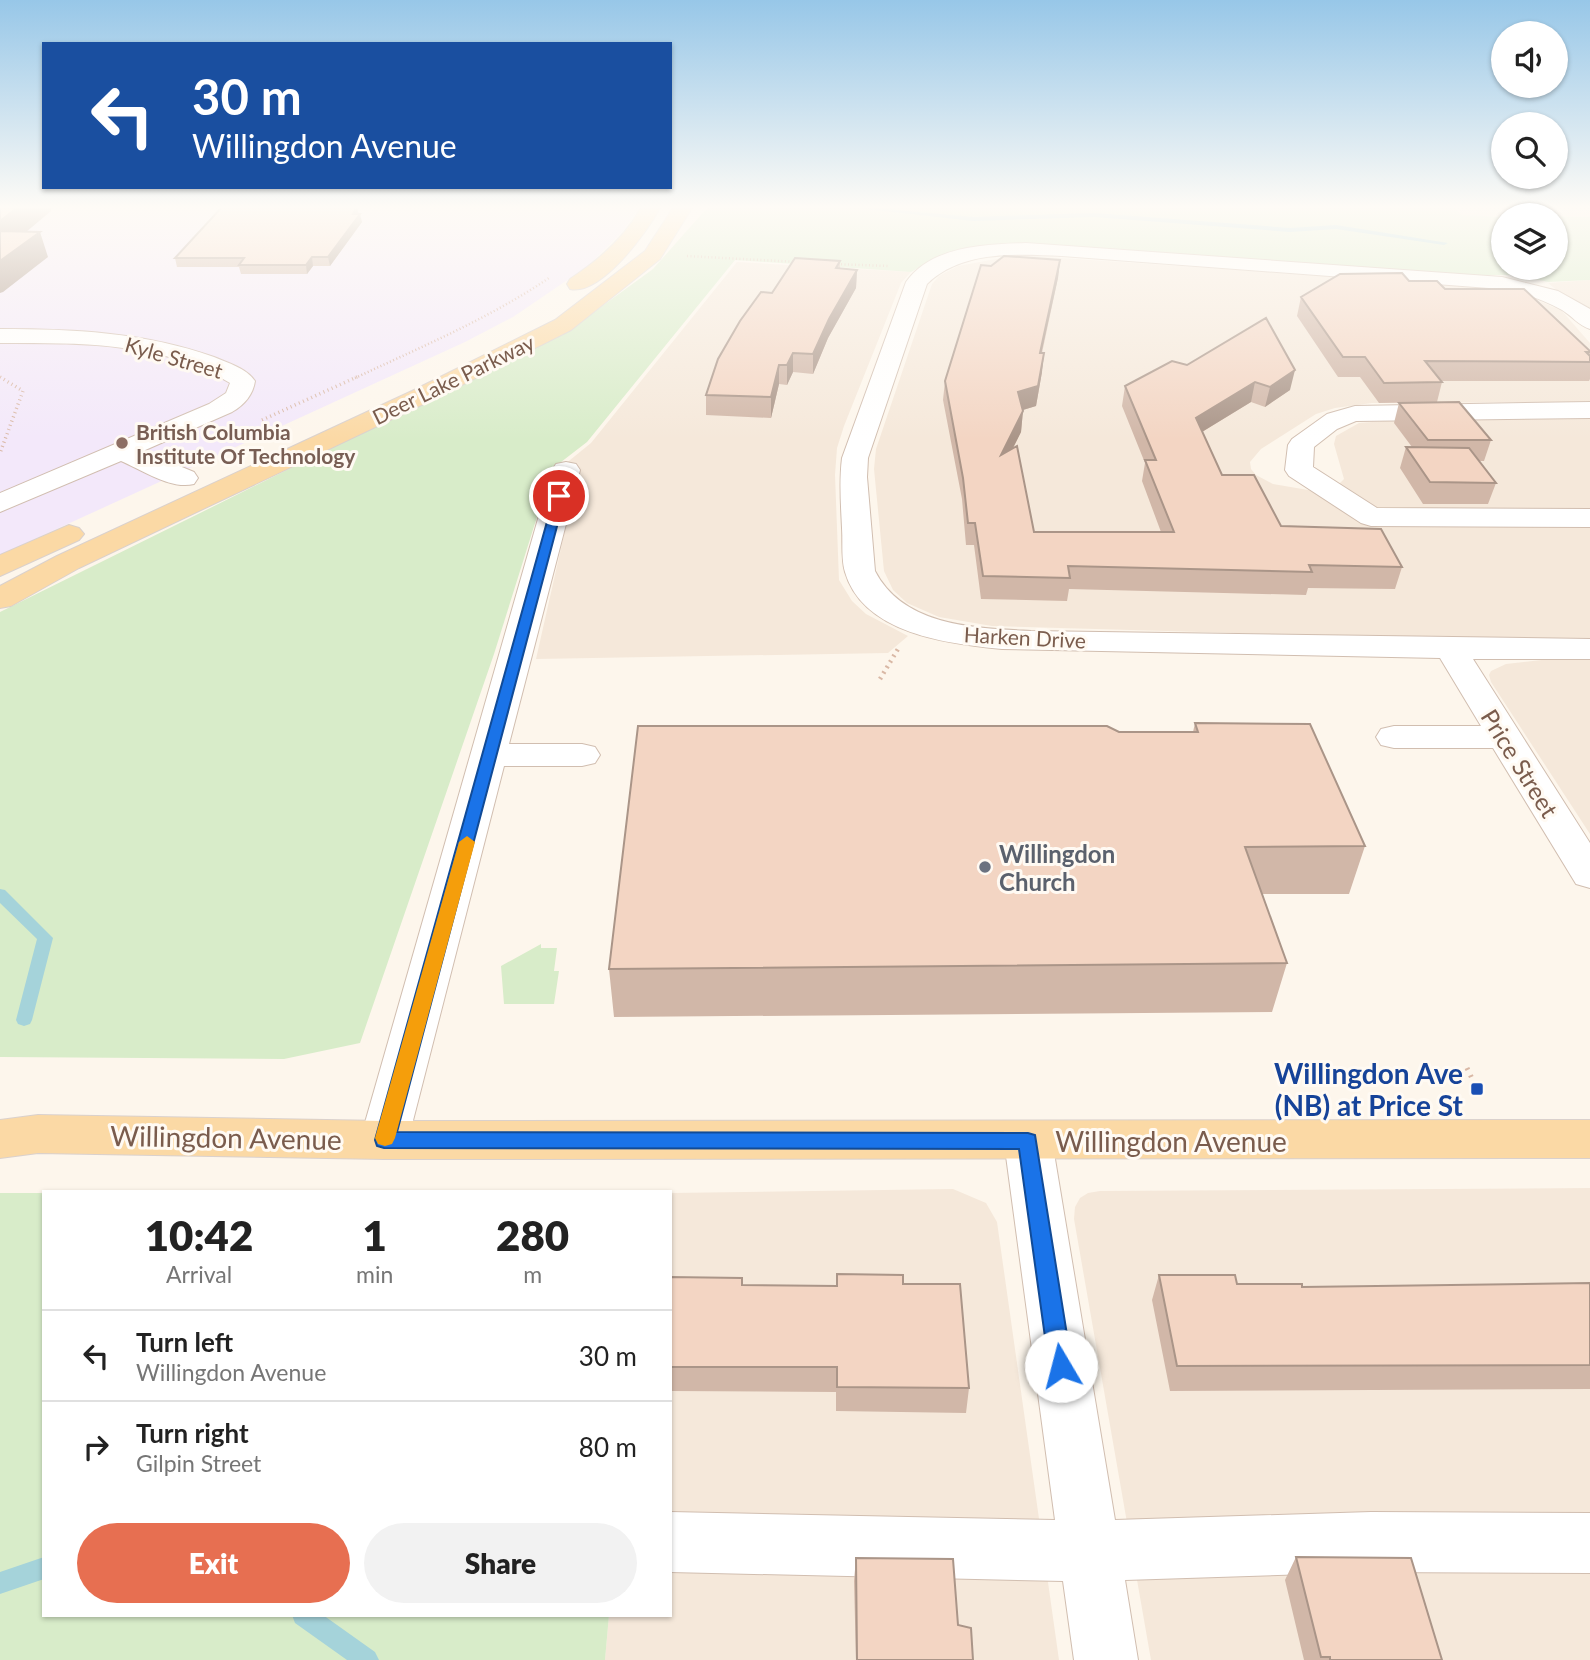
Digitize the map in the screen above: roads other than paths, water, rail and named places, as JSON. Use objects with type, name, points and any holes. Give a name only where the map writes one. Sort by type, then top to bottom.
[{"type":"main road","name":"Deer Lake Parkway","points":[[336,409],[450,358],[565,285]]},
{"type":"main road","name":"Deer Lake Parkway","points":[[0,598],[68,562],[421,397],[563,325],[617,285]]},
{"type":"main road","points":[[159,490],[209,467]]},
{"type":"main road","points":[[0,567],[86,526]]},
{"type":"main road","name":"Willingdon Avenue","points":[[13,1131],[384,1140],[1590,1139]]},
{"type":"street","name":"Harken Drive","points":[[916,285],[855,458],[853,477],[860,571],[865,583],[887,607],[919,625],[963,636],[985,638],[1451,650],[1590,649]]},
{"type":"street","name":"Harken Drive","points":[[1505,285],[1540,292],[1576,309],[1590,323]]},
{"type":"street","name":"Kyle Street","points":[[0,336],[88,337],[126,341],[196,358],[243,381],[242,390],[236,399],[123,452],[0,503]]},
{"type":"street","points":[[1590,410],[1350,413],[1326,423],[1301,444],[1299,470],[1371,517],[1590,518]]},
{"type":"street","points":[[123,452],[184,478]]},
{"type":"street","points":[[384,1140],[491,755],[566,470]]},
{"type":"street","name":"Price Street","points":[[1451,650],[1503,737],[1575,827],[1590,875]]},
{"type":"street","points":[[1394,737],[1503,737]]},
{"type":"street","points":[[491,755],[582,755]]},
{"type":"street","points":[[1028,1141],[1106,1660]]},
{"type":"street","points":[[672,1542],[1088,1551],[1371,1542],[1588,1547]]},
{"type":"waterway","points":[[0,894],[45,938],[24,1020]]},
{"type":"waterway","points":[[0,1583],[42,1569]]},
{"type":"waterway","points":[[306,1617],[367,1660]]},
{"type":"place","name":"British Columbia Institute Of Technology","points":[[122,443]]},
{"type":"place","name":"Willingdon Church","points":[[985,867]]},
{"type":"place","name":"Willingdon Ave (NB) at Price St","points":[[1477,1089]]}]
